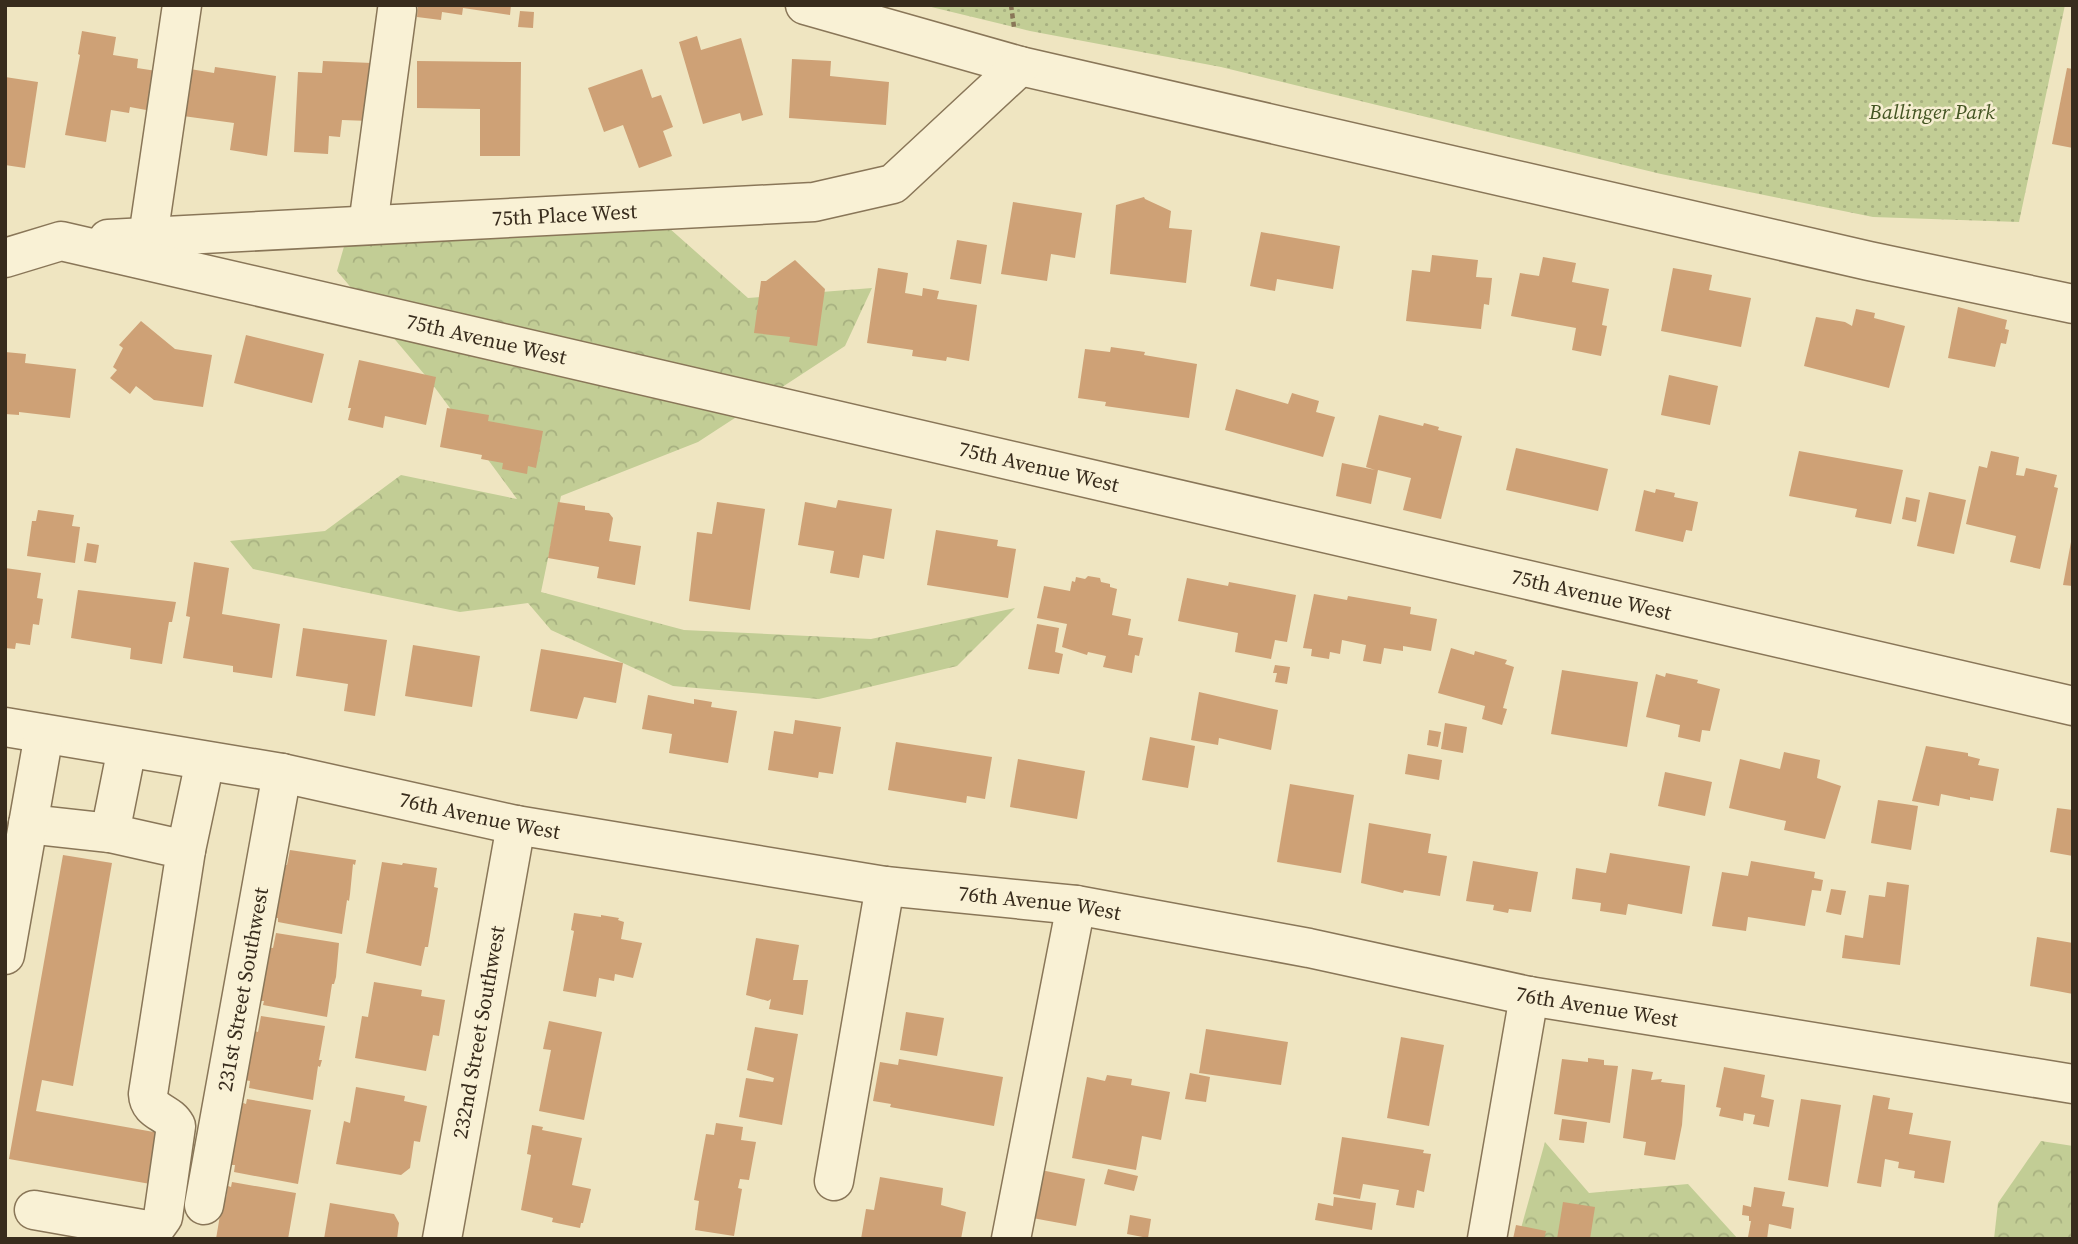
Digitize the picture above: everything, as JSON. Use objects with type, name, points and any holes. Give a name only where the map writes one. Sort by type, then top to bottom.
[{"type":"street","points":[[148,237],[182,5]]},
{"type":"street","points":[[805,5],[1020,66],[1869,261],[2073,304]]},
{"type":"street","points":[[368,225],[397,10]]},
{"type":"street","name":"75th Place West","points":[[61,241],[814,202],[893,184],[1020,66]]},
{"type":"street","name":"75th Avenue West","points":[[5,258],[61,241],[2073,706]]},
{"type":"street","name":"76th Avenue West","points":[[5,727],[282,773],[516,825],[885,886],[1076,905],[1309,948],[1529,996],[2073,1084]]},
{"type":"street","points":[[5,955],[44,734]]},
{"type":"street","points":[[110,833],[127,748]]},
{"type":"street","points":[[34,1210],[153,1231],[163,1217],[176,1126],[174,1121],[151,1107],[148,1094],[186,850],[205,761]]},
{"type":"street","name":"231st Street Southwest","points":[[204,1205],[282,773]]},
{"type":"street","points":[[28,824],[110,833],[186,850]]},
{"type":"street","name":"232nd Street Southwest","points":[[442,1239],[516,825]]},
{"type":"street","points":[[834,1181],[885,886]]},
{"type":"street","points":[[1011,1239],[1076,905]]},
{"type":"street","points":[[1487,1239],[1529,996]]},
{"type":"green space","name":"Ballinger Park","points":[[923,5],[2065,5],[2019,222],[1873,217],[1661,174],[1221,67],[1030,31]]},
{"type":"green space","points":[[669,228],[748,298],[872,288],[845,346],[698,442],[561,496],[541,592],[684,630],[871,639],[1015,608],[957,666],[819,699],[673,686],[551,630],[528,603],[460,612],[253,569],[230,541],[325,531],[401,475],[517,499],[430,381],[337,271],[345,243]]},
{"type":"green space","points":[[2041,1141],[2073,1146],[2073,1239],[1994,1239],[1998,1203]]},
{"type":"green space","points":[[1545,1142],[1589,1193],[1688,1184],[1738,1239],[1518,1239]]},
{"type":"building","points":[[418,5],[511,5],[510,15],[463,8],[462,15],[442,12],[441,20],[417,17]]},
{"type":"building","points":[[520,11],[534,12],[533,28],[518,27]]},
{"type":"building","points":[[82,31],[116,37],[113,55],[138,59],[137,68],[163,72],[157,112],[130,107],[129,113],[111,110],[106,142],[65,135]]},
{"type":"building","points":[[697,36],[701,50],[741,38],[763,115],[742,121],[740,113],[703,124],[679,42]]},
{"type":"building","points":[[792,59],[831,61],[830,76],[889,82],[886,125],[789,118]]},
{"type":"building","points":[[323,61],[372,63],[369,121],[342,120],[340,137],[329,136],[328,154],[294,152],[298,72],[322,73]]},
{"type":"building","points":[[417,61],[521,62],[520,156],[480,156],[480,109],[417,108]]},
{"type":"building","points":[[215,67],[276,76],[267,156],[230,150],[234,123],[183,116],[190,69],[214,73]]},
{"type":"building","points":[[2067,68],[2073,69],[2073,148],[2052,144]]},
{"type":"building","points":[[642,69],[652,98],[661,95],[673,127],[663,131],[672,156],[639,168],[623,125],[604,132],[588,88]]},
{"type":"building","points":[[5,77],[38,82],[25,168],[5,165]]},
{"type":"building","points":[[1144,197],[1171,211],[1169,228],[1192,230],[1186,283],[1110,274],[1116,205]]},
{"type":"building","points":[[1013,202],[1082,213],[1075,258],[1051,254],[1047,281],[1001,274]]},
{"type":"building","points":[[1261,232],[1340,246],[1333,289],[1277,279],[1275,291],[1250,286]]},
{"type":"building","points":[[957,240],[987,245],[981,284],[950,279]]},
{"type":"building","points":[[1432,255],[1478,260],[1476,277],[1492,278],[1489,305],[1484,304],[1481,329],[1406,321],[1412,270],[1430,272]]},
{"type":"building","points":[[1543,257],[1576,263],[1572,282],[1609,289],[1602,325],[1607,326],[1601,356],[1572,350],[1576,328],[1511,316],[1520,273],[1539,276]]},
{"type":"building","points":[[795,260],[825,289],[817,346],[789,342],[790,337],[754,333],[761,281],[766,281]]},
{"type":"building","points":[[878,268],[908,273],[905,293],[922,296],[923,288],[939,291],[937,299],[977,305],[969,361],[912,356],[913,350],[867,343]]},
{"type":"building","points":[[1673,268],[1712,275],[1709,290],[1751,298],[1741,347],[1661,331]]},
{"type":"building","points":[[1958,307],[2007,320],[2005,329],[2009,330],[2006,344],[2001,343],[1995,367],[1948,358]]},
{"type":"building","points":[[1856,309],[1875,313],[1874,318],[1905,326],[1889,388],[1804,366],[1816,317],[1845,322],[1852,326]]},
{"type":"building","points":[[141,321],[175,349],[212,355],[203,407],[154,400],[136,386],[130,394],[110,378],[117,370],[113,367],[123,348],[119,345]]},
{"type":"building","points":[[246,335],[324,354],[312,403],[234,383]]},
{"type":"building","points":[[1111,347],[1197,364],[1189,418],[1105,406],[1106,402],[1078,398],[1085,349],[1110,352]]},
{"type":"building","points":[[5,352],[26,354],[25,363],[76,369],[70,418],[19,412],[19,415],[5,414]]},
{"type":"building","points":[[359,360],[436,377],[426,425],[385,416],[383,428],[348,420],[351,408],[348,408]]},
{"type":"building","points":[[1669,375],[1718,386],[1710,425],[1661,415]]},
{"type":"building","points":[[1236,389],[1288,404],[1292,393],[1319,401],[1316,412],[1335,417],[1323,457],[1225,430]]},
{"type":"building","points":[[447,408],[489,415],[488,421],[543,431],[536,468],[528,466],[527,474],[502,469],[503,463],[481,459],[482,455],[440,447]]},
{"type":"building","points":[[1379,415],[1423,426],[1424,423],[1462,436],[1441,519],[1403,510],[1411,478],[1378,470],[1371,504],[1336,496],[1342,463],[1375,470],[1366,467]]},
{"type":"building","points":[[1516,448],[1608,469],[1598,511],[1506,490]]},
{"type":"building","points":[[1799,451],[1903,470],[1891,524],[1855,517],[1857,509],[1789,496]]},
{"type":"building","points":[[1991,451],[2019,457],[2016,475],[2024,476],[2026,468],[2057,475],[2054,487],[2058,488],[2040,569],[2010,562],[2016,536],[1966,524],[1979,466],[1987,468]]},
{"type":"building","points":[[1656,489],[1675,493],[1674,497],[1698,502],[1692,531],[1686,530],[1683,542],[1635,531],[1644,490],[1655,493]]},
{"type":"building","points":[[1929,492],[1966,500],[1954,554],[1917,546]]},
{"type":"building","points":[[1906,497],[1920,500],[1916,522],[1902,519]]},
{"type":"building","points":[[838,500],[892,509],[884,559],[863,555],[859,578],[830,573],[834,551],[798,545],[805,502],[836,508]]},
{"type":"building","points":[[558,502],[585,506],[585,510],[609,513],[613,518],[609,541],[641,546],[635,585],[597,578],[599,567],[548,558]]},
{"type":"building","points":[[717,502],[765,509],[750,610],[689,601],[697,532],[712,534]]},
{"type":"building","points":[[38,510],[74,515],[72,526],[80,527],[75,563],[27,556],[32,521],[36,521]]},
{"type":"building","points":[[936,530],[998,540],[997,546],[1016,549],[1008,598],[927,585]]},
{"type":"building","points":[[2073,542],[2073,586],[2063,585]]},
{"type":"building","points":[[87,543],[99,545],[96,563],[84,561]]},
{"type":"building","points":[[194,562],[229,568],[222,614],[280,624],[272,678],[233,672],[233,666],[183,658],[190,617],[186,616]]},
{"type":"building","points":[[5,568],[41,573],[37,598],[43,599],[39,625],[33,624],[30,645],[16,643],[15,649],[5,648]]},
{"type":"building","points":[[1088,576],[1100,578],[1101,582],[1117,589],[1112,615],[1131,619],[1128,635],[1143,638],[1139,656],[1135,655],[1132,673],[1103,667],[1106,656],[1088,652],[1087,655],[1062,647],[1067,624],[1037,618],[1044,586],[1070,591],[1072,581],[1075,582],[1076,577],[1085,579]]},
{"type":"building","points":[[1187,578],[1228,586],[1229,582],[1296,595],[1287,642],[1275,640],[1271,659],[1235,652],[1238,633],[1178,621]]},
{"type":"building","points":[[78,590],[176,602],[172,622],[169,622],[162,664],[130,659],[131,648],[71,638]]},
{"type":"building","points":[[1314,594],[1347,600],[1348,596],[1411,607],[1410,614],[1437,619],[1431,651],[1403,646],[1403,651],[1384,648],[1381,664],[1363,661],[1366,645],[1342,640],[1340,654],[1330,652],[1329,659],[1311,656],[1312,649],[1303,648]]},
{"type":"building","points":[[1037,624],[1059,628],[1055,652],[1063,654],[1059,674],[1028,669]]},
{"type":"building","points":[[303,628],[387,640],[375,716],[344,711],[348,684],[296,676]]},
{"type":"building","points":[[413,645],[480,656],[472,707],[405,696]]},
{"type":"building","points":[[1451,648],[1507,660],[1505,664],[1514,667],[1503,708],[1507,709],[1502,725],[1482,719],[1485,706],[1438,693]]},
{"type":"building","points":[[541,649],[623,663],[616,703],[584,697],[577,719],[530,711]]},
{"type":"building","points":[[1275,665],[1290,667],[1287,684],[1275,682]]},
{"type":"building","points":[[1562,670],[1638,682],[1627,747],[1551,734]]},
{"type":"building","points":[[1666,673],[1698,680],[1697,683],[1720,689],[1710,731],[1702,730],[1700,742],[1678,737],[1680,725],[1646,717],[1656,674],[1665,677]]},
{"type":"building","points":[[1199,692],[1278,710],[1271,750],[1219,738],[1218,745],[1191,740]]},
{"type":"building","points":[[648,695],[694,704],[694,699],[712,702],[711,707],[737,711],[728,763],[669,753],[672,734],[642,729]]},
{"type":"building","points":[[795,720],[841,727],[833,774],[819,772],[818,778],[768,770],[774,731],[793,734]]},
{"type":"building","points":[[1445,723],[1467,727],[1463,753],[1441,749]]},
{"type":"building","points":[[1429,730],[1441,732],[1438,747],[1427,745]]},
{"type":"building","points":[[1150,737],[1195,746],[1188,788],[1142,780]]},
{"type":"building","points":[[896,742],[992,757],[985,799],[967,796],[966,803],[888,790]]},
{"type":"building","points":[[1926,746],[1968,753],[1968,756],[1980,759],[1978,765],[1999,769],[1993,801],[1941,794],[1939,806],[1912,801]]},
{"type":"building","points":[[1784,752],[1820,760],[1817,778],[1841,786],[1825,839],[1784,830],[1786,821],[1729,808],[1740,759],[1780,769]]},
{"type":"building","points":[[1408,754],[1442,760],[1439,780],[1405,774]]},
{"type":"building","points":[[1018,759],[1085,771],[1077,819],[1010,807]]},
{"type":"building","points":[[1665,772],[1712,782],[1705,816],[1658,806]]},
{"type":"building","points":[[1290,784],[1354,795],[1341,873],[1277,862]]},
{"type":"building","points":[[1878,800],[1918,806],[1911,850],[1871,843]]},
{"type":"building","points":[[2057,808],[2073,810],[2073,856],[2050,852]]},
{"type":"building","points":[[1369,823],[1431,834],[1428,853],[1447,856],[1440,896],[1404,890],[1403,893],[1361,883]]},
{"type":"building","points":[[290,850],[356,860],[355,865],[353,864],[342,934],[278,922],[278,918],[275,918],[281,864],[287,865]]},
{"type":"building","points":[[1610,853],[1690,866],[1682,914],[1628,904],[1626,915],[1600,911],[1601,903],[1572,899],[1576,868],[1606,873]]},
{"type":"building","points":[[63,855],[112,863],[73,1086],[42,1080],[36,1111],[165,1134],[156,1185],[9,1159]]},
{"type":"building","points":[[1473,861],[1538,872],[1531,912],[1509,909],[1508,913],[1493,910],[1494,905],[1466,901]]},
{"type":"building","points":[[1751,861],[1815,872],[1814,878],[1823,880],[1821,891],[1812,890],[1805,926],[1748,917],[1746,931],[1712,926],[1722,872],[1748,876]]},
{"type":"building","points":[[382,862],[437,868],[434,887],[438,888],[428,947],[425,947],[421,966],[366,953]]},
{"type":"building","points":[[1887,882],[1909,885],[1900,965],[1842,958],[1845,935],[1863,938],[1869,895],[1885,897]]},
{"type":"building","points":[[1831,889],[1846,891],[1841,915],[1826,912]]},
{"type":"building","points":[[574,913],[619,918],[618,920],[624,922],[621,939],[642,943],[633,978],[615,974],[614,981],[599,978],[596,997],[563,991],[574,931],[571,930]]},
{"type":"building","points":[[276,933],[339,943],[336,977],[332,984],[327,1017],[263,1005],[263,990],[260,989],[267,947],[273,948]]},
{"type":"building","points":[[2037,937],[2073,943],[2073,994],[2030,986]]},
{"type":"building","points":[[756,938],[799,945],[793,980],[808,980],[803,1015],[769,1009],[771,999],[768,1001],[746,995]]},
{"type":"building","points":[[374,982],[422,990],[421,996],[445,1000],[439,1036],[433,1035],[426,1071],[355,1058],[362,1016],[368,1017]]},
{"type":"building","points":[[906,1012],[944,1018],[937,1056],[900,1050]]},
{"type":"building","points":[[261,1016],[325,1026],[319,1060],[322,1060],[320,1067],[318,1066],[313,1100],[249,1088],[250,1081],[245,1080],[252,1030],[258,1032]]},
{"type":"building","points":[[549,1021],[602,1032],[584,1120],[539,1111],[551,1050],[543,1049]]},
{"type":"building","points":[[755,1027],[798,1034],[782,1125],[739,1117],[746,1078],[773,1082],[774,1078],[747,1070]]},
{"type":"building","points":[[1206,1029],[1288,1042],[1281,1085],[1199,1073]]},
{"type":"building","points":[[1401,1037],[1444,1045],[1429,1126],[1387,1118]]},
{"type":"building","points":[[1588,1058],[1604,1060],[1604,1065],[1618,1066],[1610,1123],[1554,1114],[1562,1059],[1588,1062]]},
{"type":"building","points":[[899,1059],[1003,1077],[994,1126],[890,1107],[891,1104],[873,1101],[880,1062],[898,1065]]},
{"type":"building","points":[[1724,1067],[1765,1075],[1761,1097],[1774,1100],[1769,1127],[1753,1124],[1755,1115],[1744,1113],[1743,1121],[1719,1116],[1721,1108],[1716,1107]]},
{"type":"building","points":[[1632,1069],[1653,1072],[1651,1080],[1662,1079],[1661,1082],[1685,1085],[1682,1125],[1675,1160],[1644,1155],[1646,1142],[1623,1138]]},
{"type":"building","points":[[1190,1073],[1210,1077],[1206,1102],[1185,1099]]},
{"type":"building","points":[[1107,1075],[1132,1079],[1131,1085],[1170,1092],[1161,1140],[1142,1136],[1136,1170],[1072,1158],[1087,1077],[1105,1081]]},
{"type":"building","points":[[356,1087],[405,1096],[404,1101],[427,1106],[420,1142],[414,1141],[410,1168],[401,1175],[336,1164],[344,1121],[350,1123]]},
{"type":"building","points":[[1873,1095],[1890,1098],[1888,1109],[1913,1113],[1909,1134],[1951,1141],[1944,1183],[1914,1178],[1915,1171],[1898,1168],[1899,1162],[1885,1159],[1881,1187],[1857,1183]]},
{"type":"building","points":[[247,1099],[311,1110],[298,1184],[234,1172],[235,1165],[231,1165],[234,1136],[238,1114],[240,1115]]},
{"type":"building","points":[[1801,1099],[1841,1105],[1828,1187],[1788,1180]]},
{"type":"building","points":[[1562,1119],[1587,1122],[1584,1143],[1559,1140]]},
{"type":"building","points":[[716,1123],[743,1127],[741,1140],[756,1142],[749,1180],[740,1179],[738,1188],[742,1189],[734,1236],[695,1230],[699,1201],[694,1200],[706,1134],[714,1135]]},
{"type":"building","points":[[532,1125],[543,1127],[542,1130],[582,1138],[572,1185],[591,1189],[580,1228],[552,1222],[553,1218],[521,1210],[531,1155],[527,1154]]},
{"type":"building","points":[[1342,1137],[1424,1150],[1423,1153],[1431,1154],[1424,1192],[1417,1190],[1414,1208],[1396,1205],[1399,1190],[1363,1184],[1360,1199],[1333,1194]]},
{"type":"building","points":[[1036,1169],[1085,1179],[1076,1226],[1027,1217]]},
{"type":"building","points":[[1108,1169],[1138,1176],[1134,1191],[1104,1184]]},
{"type":"building","points":[[880,1177],[943,1188],[941,1205],[966,1212],[961,1239],[861,1239],[866,1209],[874,1210]]},
{"type":"building","points":[[232,1182],[296,1193],[288,1239],[216,1239],[223,1197],[226,1198],[228,1186],[231,1187]]},
{"type":"building","points":[[1754,1187],[1785,1192],[1782,1206],[1794,1208],[1791,1229],[1769,1224],[1767,1239],[1748,1237],[1751,1221],[1749,1216],[1742,1215],[1743,1205],[1751,1207]]},
{"type":"building","points":[[1334,1197],[1376,1203],[1372,1230],[1315,1220],[1318,1203],[1333,1206]]},
{"type":"building","points":[[1563,1202],[1595,1207],[1590,1239],[1557,1239]]},
{"type":"building","points":[[330,1203],[394,1214],[399,1223],[397,1239],[324,1239]]},
{"type":"building","points":[[1130,1215],[1151,1219],[1148,1238],[1127,1234]]},
{"type":"building","points":[[1516,1225],[1546,1231],[1544,1239],[1513,1239]]}]
